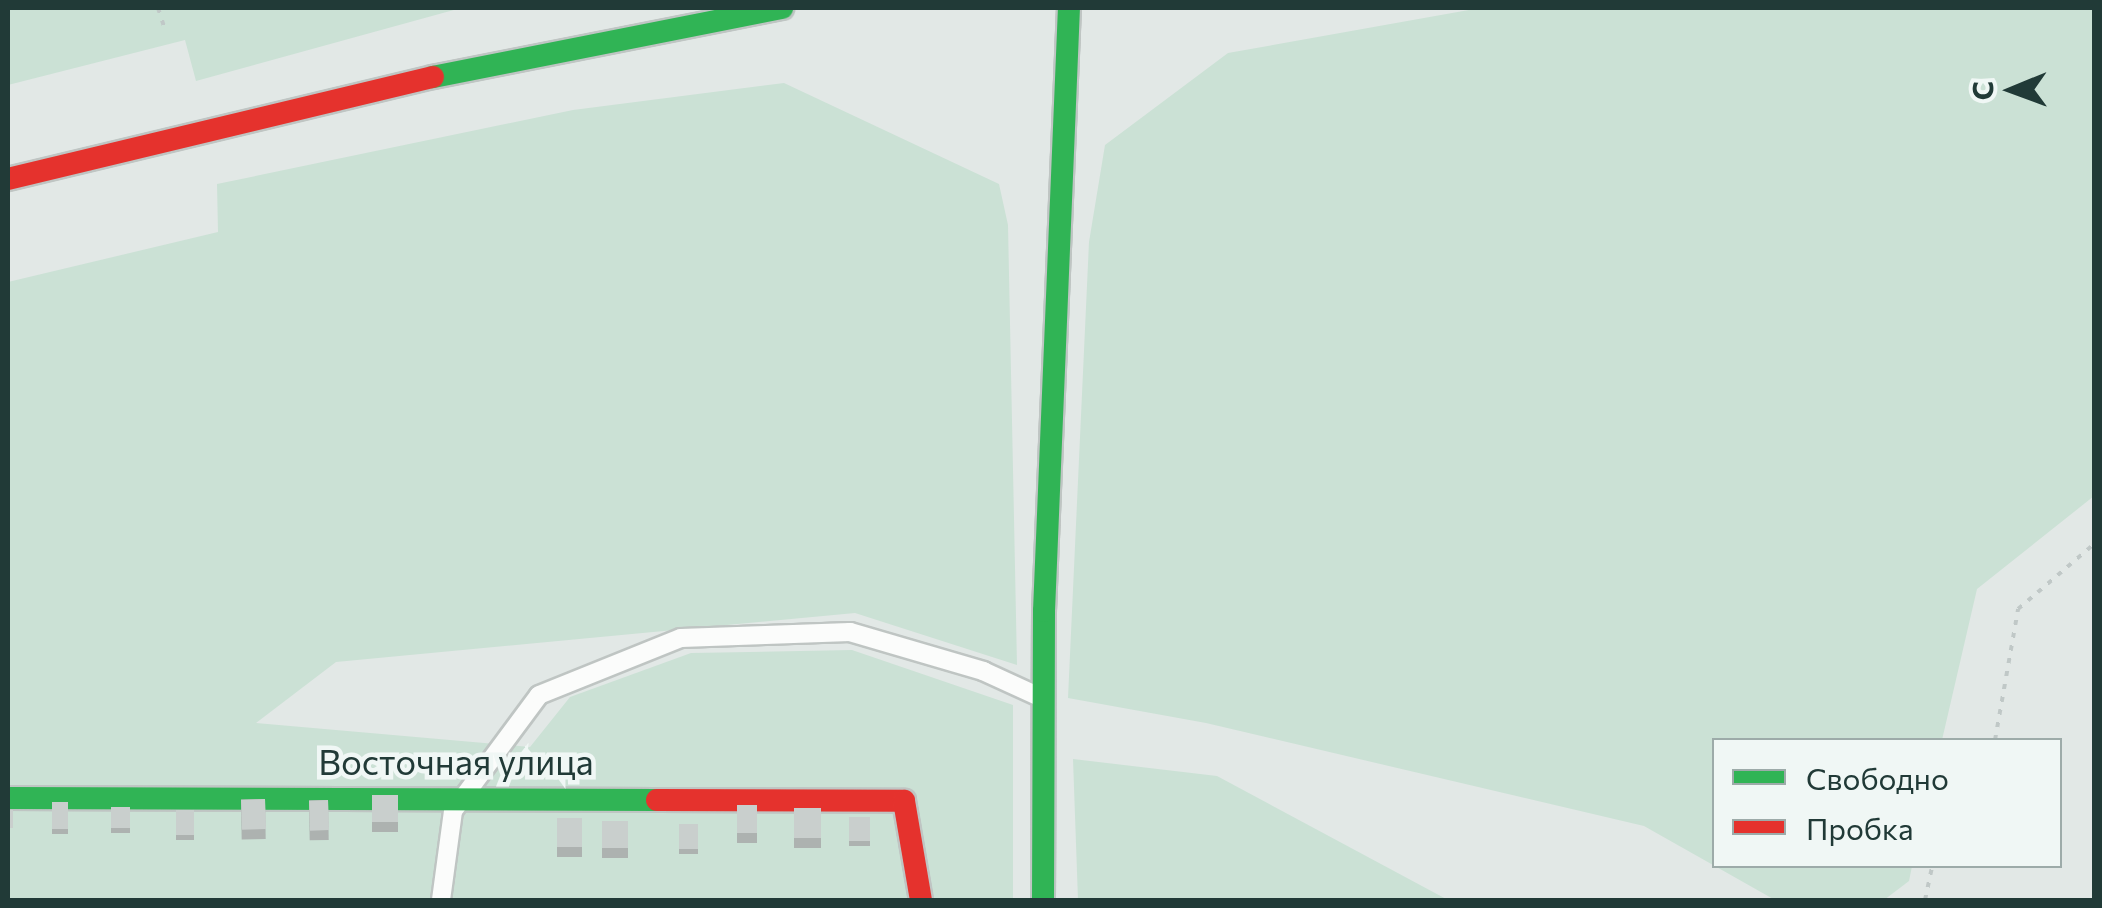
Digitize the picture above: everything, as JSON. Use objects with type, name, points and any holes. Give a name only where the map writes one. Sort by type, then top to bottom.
[{"type":"main road","points":[[8,179],[414,80],[782,8]]},
{"type":"main road","points":[[1043,900],[1042,698],[1070,8]]},
{"type":"main road","name":"Восточная улица","points":[[8,798],[463,795],[904,801],[921,900]]},
{"type":"street","points":[[441,900],[453,811],[539,695],[680,638],[850,632],[983,671],[1042,698]]},
{"type":"path","points":[[158,8],[164,26]]},
{"type":"path","points":[[1996,738],[2018,610],[2094,544]]},
{"type":"path","points":[[1925,900],[1932,868]]},
{"type":"green space","points":[[8,8],[461,8],[196,81],[185,40],[8,85]]},
{"type":"green space","points":[[1480,8],[2094,8],[2094,496],[1977,589],[1942,738],[1712,738],[1712,865],[1644,826],[1206,723],[1068,698],[1089,242],[1105,145],[1228,53]]},
{"type":"green space","points":[[784,83],[999,184],[1008,225],[1017,665],[855,613],[336,662],[256,723],[530,747],[570,697],[691,653],[852,650],[1013,705],[1013,900],[8,900],[8,282],[218,232],[217,184],[573,110]]},
{"type":"green space","points":[[1073,759],[1217,776],[1448,900],[1078,900]]},
{"type":"green space","points":[[1719,868],[1912,868],[1909,881],[1884,900],[1775,900]]},
{"type":"building","points":[[372,795],[398,795],[398,822],[372,822]]},
{"type":"building","points":[[265,799],[266,829],[242,830],[241,800]]},
{"type":"building","points":[[328,800],[329,830],[310,831],[309,801]]},
{"type":"building","points":[[52,802],[68,802],[68,829],[52,829]]},
{"type":"building","points":[[737,805],[757,805],[757,833],[737,833]]},
{"type":"building","points":[[111,807],[130,807],[130,828],[111,828]]},
{"type":"building","points":[[794,808],[821,808],[821,838],[794,838]]},
{"type":"building","points":[[8,810],[13,810],[13,828],[8,828]]},
{"type":"building","points":[[176,810],[194,810],[194,835],[176,835]]},
{"type":"building","points":[[849,817],[870,817],[870,841],[849,841]]},
{"type":"building","points":[[557,818],[582,818],[582,847],[557,847]]},
{"type":"building","points":[[602,821],[628,821],[628,848],[602,848]]},
{"type":"building","points":[[679,824],[698,824],[698,849],[679,849]]},
{"type":"traffic: fast","points":[[433,77],[782,8]]},
{"type":"traffic: fast","points":[[1043,900],[1044,611],[1069,8]]},
{"type":"traffic: fast","points":[[8,798],[657,800]]},
{"type":"traffic: jam","points":[[8,179],[433,77]]},
{"type":"traffic: jam","points":[[657,800],[904,801],[921,900]]}]
